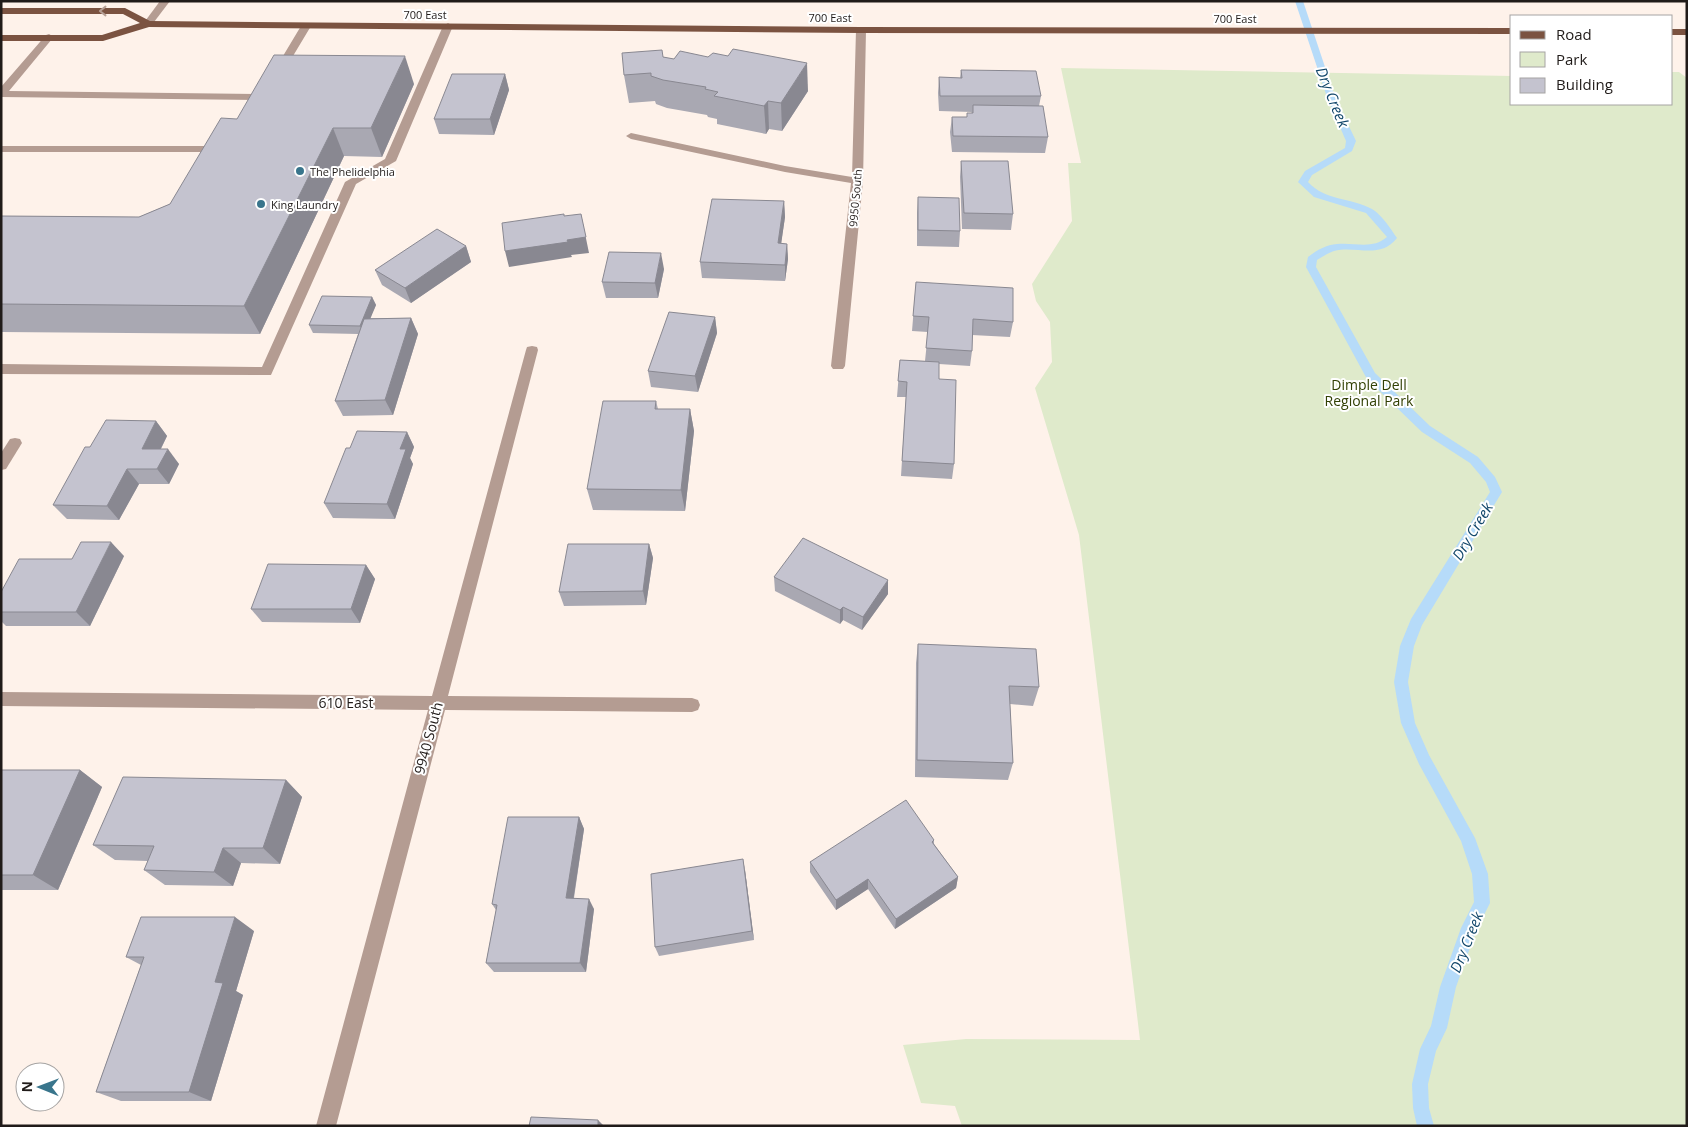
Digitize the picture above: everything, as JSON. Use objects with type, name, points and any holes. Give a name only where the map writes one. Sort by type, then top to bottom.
[{"type":"main road","name":"700 East","points":[[1,11],[125,11],[148,24]]},
{"type":"main road","name":"700 East","points":[[1,38],[103,38],[148,24],[861,30],[1510,31]]},
{"type":"main road","points":[[1673,32],[1687,32]]},
{"type":"street","points":[[148,24],[165,1]]},
{"type":"street","points":[[1,94],[266,94],[306,26]]},
{"type":"street","points":[[1,369],[266,372],[351,182],[390,161],[448,26]]},
{"type":"street","name":"9950 South","points":[[838,366],[857,181],[861,30]]},
{"type":"street","points":[[1,94],[49,37]]},
{"type":"street","points":[[631,136],[785,169],[857,181]]},
{"type":"street","points":[[1,149],[214,151]]},
{"type":"street","name":"9940 South","points":[[326,1126],[532,350]]},
{"type":"street","points":[[1,465],[15,443]]},
{"type":"street","name":"610 East","points":[[1,699],[692,705]]},
{"type":"green space","name":"Dimple Dell Regional Park","points":[[1061,68],[1510,76],[1510,105],[1673,105],[1673,72],[1679,72],[1687,78],[1687,1126],[962,1126],[955,1106],[921,1103],[903,1045],[966,1039],[1140,1040],[1079,535],[1035,388],[1052,362],[1050,322],[1036,301],[1032,284],[1072,221],[1068,163],[1081,163]]},
{"type":"building","points":[[733,49],[807,63],[781,103],[768,101],[764,106],[714,96],[718,92],[705,89],[706,87],[663,80],[651,76],[651,73],[624,75],[622,53],[662,50],[663,57],[674,59],[680,51],[708,57],[713,53],[728,56]]},
{"type":"building","points":[[274,55],[405,56],[371,128],[333,128],[244,306],[1,304],[1,216],[139,217],[170,204],[221,118],[237,119]]},
{"type":"building","points":[[961,70],[1036,71],[1041,96],[940,96],[939,77],[962,78]]},
{"type":"building","points":[[452,74],[505,74],[490,119],[434,119]]},
{"type":"building","points":[[973,105],[1043,106],[1048,137],[953,136],[952,117],[967,117],[967,113],[973,113]]},
{"type":"building","points":[[961,161],[1008,161],[1013,214],[964,213]]},
{"type":"building","points":[[918,197],[959,198],[960,231],[918,230]]},
{"type":"building","points":[[712,199],[784,201],[778,243],[787,244],[785,265],[700,262]]},
{"type":"building","points":[[564,214],[564,216],[581,214],[586,237],[567,240],[568,242],[505,251],[502,223]]},
{"type":"building","points":[[437,229],[466,246],[405,288],[375,270]]},
{"type":"building","points":[[609,252],[661,253],[655,283],[602,282]]},
{"type":"building","points":[[916,282],[1013,288],[1013,322],[973,319],[972,351],[926,348],[929,317],[913,316]]},
{"type":"building","points":[[322,296],[372,297],[360,326],[309,325]]},
{"type":"building","points":[[669,312],[715,317],[695,376],[648,371]]},
{"type":"building","points":[[411,318],[385,400],[335,401],[364,319]]},
{"type":"building","points":[[900,360],[939,362],[939,379],[956,380],[954,464],[902,461],[907,382],[898,381]]},
{"type":"building","points":[[603,401],[656,401],[655,409],[690,409],[681,490],[587,489]]},
{"type":"building","points":[[106,420],[156,421],[142,449],[168,449],[157,469],[127,469],[107,506],[53,505],[85,447],[90,447]]},
{"type":"building","points":[[357,431],[407,432],[400,449],[406,449],[387,504],[324,503],[346,448],[350,448]]},
{"type":"building","points":[[803,538],[888,580],[863,617],[843,607],[840,610],[774,577]]},
{"type":"building","points":[[81,542],[111,542],[76,612],[1,612],[1,592],[19,559],[72,559]]},
{"type":"building","points":[[568,544],[649,544],[643,591],[559,592]]},
{"type":"building","points":[[268,564],[366,565],[351,609],[251,609]]},
{"type":"building","points":[[918,644],[1036,649],[1039,687],[1009,686],[1013,763],[917,760]]},
{"type":"building","points":[[1,770],[80,770],[33,875],[1,875]]},
{"type":"building","points":[[123,777],[286,780],[263,848],[223,848],[214,872],[144,870],[154,846],[93,845]]},
{"type":"building","points":[[906,800],[934,840],[932,842],[958,877],[896,919],[868,879],[836,900],[810,862]]},
{"type":"building","points":[[508,817],[579,817],[566,898],[589,899],[580,963],[486,963],[497,905],[492,904]]},
{"type":"building","points":[[743,859],[752,931],[655,947],[651,874]]},
{"type":"building","points":[[141,917],[235,917],[215,982],[223,983],[189,1092],[96,1092],[144,957],[126,957]]},
{"type":"building","points":[[531,1117],[598,1120],[598,1126],[529,1126]]},
{"type":"waterway","name":"Dry Creek","points":[[1299,1],[1331,97],[1351,141],[1349,149],[1308,173],[1303,182],[1317,195],[1369,211],[1379,220],[1392,238],[1374,248],[1337,247],[1329,249],[1312,259],[1311,267],[1371,376],[1426,429],[1474,460],[1491,480],[1496,492],[1416,623],[1407,646],[1401,682],[1408,723],[1424,759],[1468,838],[1480,874],[1482,903],[1469,928],[1448,987],[1439,1028],[1428,1049],[1420,1084],[1421,1108],[1426,1126]]},
{"type":"place","name":"The Phelidelphia","points":[[300,171]]},
{"type":"place","name":"King Laundry","points":[[261,204]]}]
